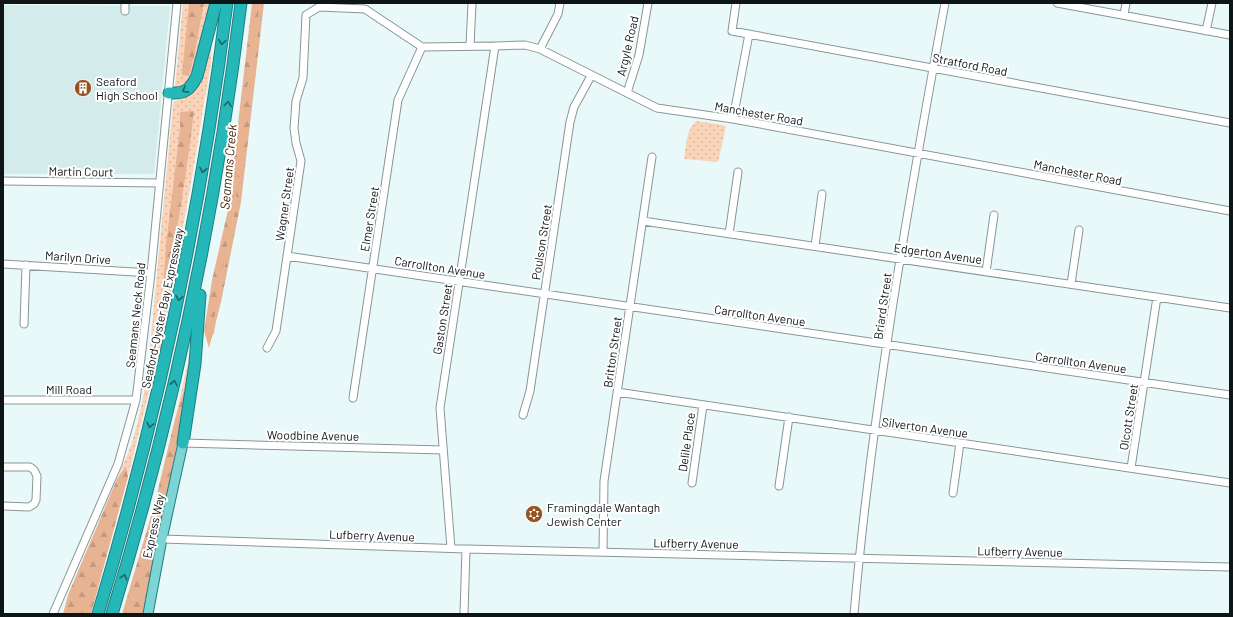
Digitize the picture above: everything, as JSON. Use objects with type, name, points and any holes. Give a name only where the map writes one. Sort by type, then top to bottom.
[{"type":"highway","points":[[169,93],[185,92],[192,85],[197,76],[216,3]]},
{"type":"highway","name":"Seaford-Oyster Bay Expressway","points":[[98,614],[137,476],[175,316],[206,153],[227,3]]},
{"type":"highway","points":[[112,614],[137,532],[163,431],[189,319],[210,210],[225,119],[241,3]]},
{"type":"highway","points":[[183,443],[195,364],[199,309],[210,210]]},
{"type":"main road","name":"Express Way","points":[[148,614],[162,539],[183,443]]},
{"type":"street","name":"Seamans Neck Road","points":[[53,614],[118,464],[136,400],[151,273],[177,3]]},
{"type":"street","points":[[470,46],[472,3]]},
{"type":"street","points":[[540,49],[558,14],[560,3]]},
{"type":"street","name":"Argyle Road","points":[[627,93],[639,54],[648,3]]},
{"type":"street","name":"Briard Street","points":[[854,614],[874,430],[917,153],[945,3]]},
{"type":"street","points":[[1057,3],[1230,35]]},
{"type":"street","points":[[1124,16],[1126,3]]},
{"type":"street","points":[[1206,31],[1212,3]]},
{"type":"street","name":"Stratford Road","points":[[736,4],[732,31],[1230,123]]},
{"type":"street","name":"Wagner Street","points":[[267,348],[276,331],[301,161],[294,128],[296,101],[303,78],[304,26],[306,15],[319,7],[366,9],[422,47]]},
{"type":"street","points":[[733,119],[749,34]]},
{"type":"street","name":"Manchester Road","points":[[422,47],[525,45],[540,49],[657,108],[733,119],[1230,211]]},
{"type":"street","name":"Gaston Street","points":[[451,548],[442,450],[440,408],[495,46]]},
{"type":"street","name":"Elmer Street","points":[[353,398],[398,100],[422,47]]},
{"type":"street","name":"Poulson Street","points":[[523,415],[530,391],[570,122],[574,107],[591,76]]},
{"type":"street","name":"Britton Street","points":[[602,552],[604,481],[652,157]]},
{"type":"street","points":[[729,234],[738,172]]},
{"type":"street","name":"Martin Court","points":[[3,181],[159,183]]},
{"type":"street","points":[[815,246],[822,194]]},
{"type":"street","points":[[986,272],[994,215]]},
{"type":"street","name":"Edgerton Avenue","points":[[643,220],[1230,308]]},
{"type":"street","points":[[1071,284],[1079,230]]},
{"type":"street","name":"Carrollton Avenue","points":[[287,256],[1230,395]]},
{"type":"street","name":"Marilyn Drive","points":[[3,264],[151,273]]},
{"type":"street","points":[[24,324],[26,265]]},
{"type":"street","name":"Olcott Street","points":[[1131,468],[1158,297]]},
{"type":"street","name":"Silverton Avenue","points":[[617,392],[1230,483]]},
{"type":"street","name":"Mill Road","points":[[3,400],[136,400]]},
{"type":"street","name":"Delile Place","points":[[692,483],[703,405]]},
{"type":"street","points":[[778,486],[789,417]]},
{"type":"street","name":"Woodbine Avenue","points":[[183,443],[442,450]]},
{"type":"street","points":[[953,493],[960,443]]},
{"type":"street","points":[[3,467],[30,467],[34,470],[37,476],[36,500],[34,504],[29,507],[3,506]]},
{"type":"street","name":"Lufberry Avenue","points":[[162,539],[466,549],[1230,567]]},
{"type":"street","points":[[464,614],[466,549]]},
{"type":"shaded area","points":[[183,3],[211,3],[193,81],[176,90],[175,87]]},
{"type":"shaded area","points":[[3,5],[170,6],[154,174],[3,174]]},
{"type":"shaded area","points":[[210,36],[212,50],[209,79],[161,350],[156,356],[154,371],[128,477],[126,466],[117,479],[129,452],[137,425],[148,368],[173,105],[174,102],[188,95]]},
{"type":"shaded area","points":[[697,121],[723,125],[726,127],[718,162],[684,159],[689,133],[693,124]]},
{"type":"shaded area","points":[[191,349],[189,392],[184,390],[175,419]]},
{"type":"green space","points":[[189,3],[204,3],[189,76],[182,75]]},
{"type":"green space","points":[[252,3],[264,3],[241,202],[221,302],[209,348],[204,331],[212,280],[228,210]]},
{"type":"green space","points":[[194,111],[183,191],[160,324],[166,246],[180,128],[180,112]]},
{"type":"green space","points":[[184,390],[189,392],[181,439],[177,445],[143,614],[122,614],[154,506],[175,419]]},
{"type":"green space","points":[[126,466],[128,477],[91,614],[63,614],[68,595],[117,479]]},
{"type":"waterway","name":"Seamans Creek","points":[[213,333],[221,281],[233,222],[242,106],[250,81],[261,3]]},
{"type":"place","name":"Seaford High School","points":[[83,88]]},
{"type":"place","name":"Framingdale Wantagh Jewish Center","points":[[534,514]]}]
